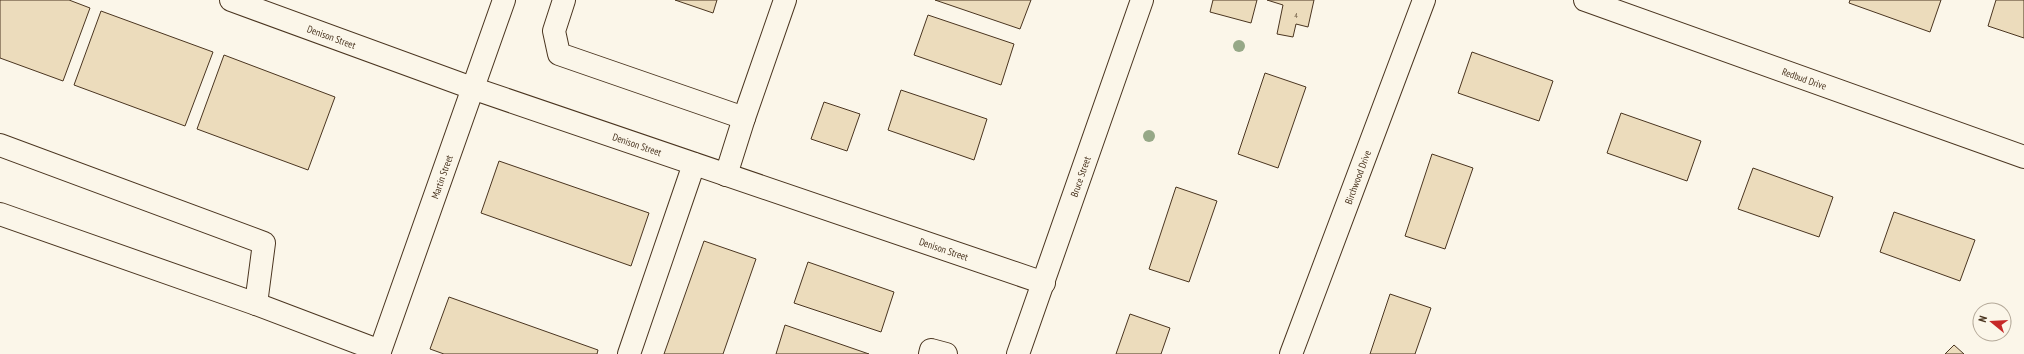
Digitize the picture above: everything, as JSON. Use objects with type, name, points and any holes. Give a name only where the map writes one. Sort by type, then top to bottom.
[{"type":"street","name":"Denison Street","points":[[231,0],[472,88],[1044,283]]},
{"type":"street","name":"Martin Street","points":[[380,352],[504,0]]},
{"type":"street","points":[[564,0],[554,31],[559,54],[744,118]]},
{"type":"street","points":[[726,175],[785,0]]},
{"type":"street","name":"Bruce Street","points":[[1018,354],[1142,0]]},
{"type":"street","name":"Birchwood Drive","points":[[1291,354],[1424,0]]},
{"type":"street","name":"Redbud Drive","points":[[1585,0],[2024,157]]},
{"type":"street","points":[[0,145],[264,243],[256,304]]},
{"type":"street","points":[[629,354],[694,164]]},
{"type":"street","points":[[0,214],[256,304],[380,352]]},
{"type":"street","points":[[930,354],[931,350],[946,354]]},
{"type":"building","points":[[0,0],[69,0],[90,8],[63,81],[0,58]]},
{"type":"building","points":[[675,0],[717,0],[713,13]]},
{"type":"building","points":[[935,0],[1031,0],[1020,29]]},
{"type":"building","points":[[1213,0],[1257,0],[1251,23],[1210,12]]},
{"type":"building","points":[[1267,0],[1314,0],[1308,27],[1296,24],[1293,37],[1277,34],[1283,5]]},
{"type":"building","points":[[1850,0],[1941,0],[1930,32],[1849,3]]},
{"type":"building","points":[[1996,0],[2024,0],[2024,38],[1988,26]]},
{"type":"building","points":[[101,11],[213,52],[185,126],[74,85]]},
{"type":"building","points":[[928,15],[1014,44],[1001,85],[914,55]]},
{"type":"building","points":[[1472,52],[1553,81],[1539,121],[1458,93]]},
{"type":"building","points":[[224,55],[335,97],[308,170],[197,129]]},
{"type":"building","points":[[1265,73],[1306,87],[1278,168],[1238,154]]},
{"type":"building","points":[[901,90],[987,119],[974,160],[888,130]]},
{"type":"building","points":[[824,102],[860,114],[847,151],[811,139]]},
{"type":"building","points":[[1621,113],[1701,141],[1687,181],[1607,153]]},
{"type":"building","points":[[1432,154],[1473,168],[1445,249],[1405,236]]},
{"type":"building","points":[[499,161],[649,213],[631,266],[481,213]]},
{"type":"building","points":[[1753,168],[1833,197],[1819,237],[1738,209]]},
{"type":"building","points":[[1176,187],[1217,201],[1189,282],[1149,269]]},
{"type":"building","points":[[1894,212],[1975,240],[1960,281],[1880,252]]},
{"type":"building","points":[[704,241],[756,259],[723,354],[664,354]]},
{"type":"building","points":[[808,262],[894,292],[881,332],[794,303]]},
{"type":"building","points":[[1390,294],[1431,308],[1415,354],[1370,354]]},
{"type":"building","points":[[449,297],[598,350],[597,354],[444,354],[430,349]]},
{"type":"building","points":[[1130,314],[1170,328],[1161,354],[1116,354]]},
{"type":"building","points":[[785,325],[869,354],[776,354]]},
{"type":"building","points":[[1954,345],[1964,354],[1945,354]]}]
